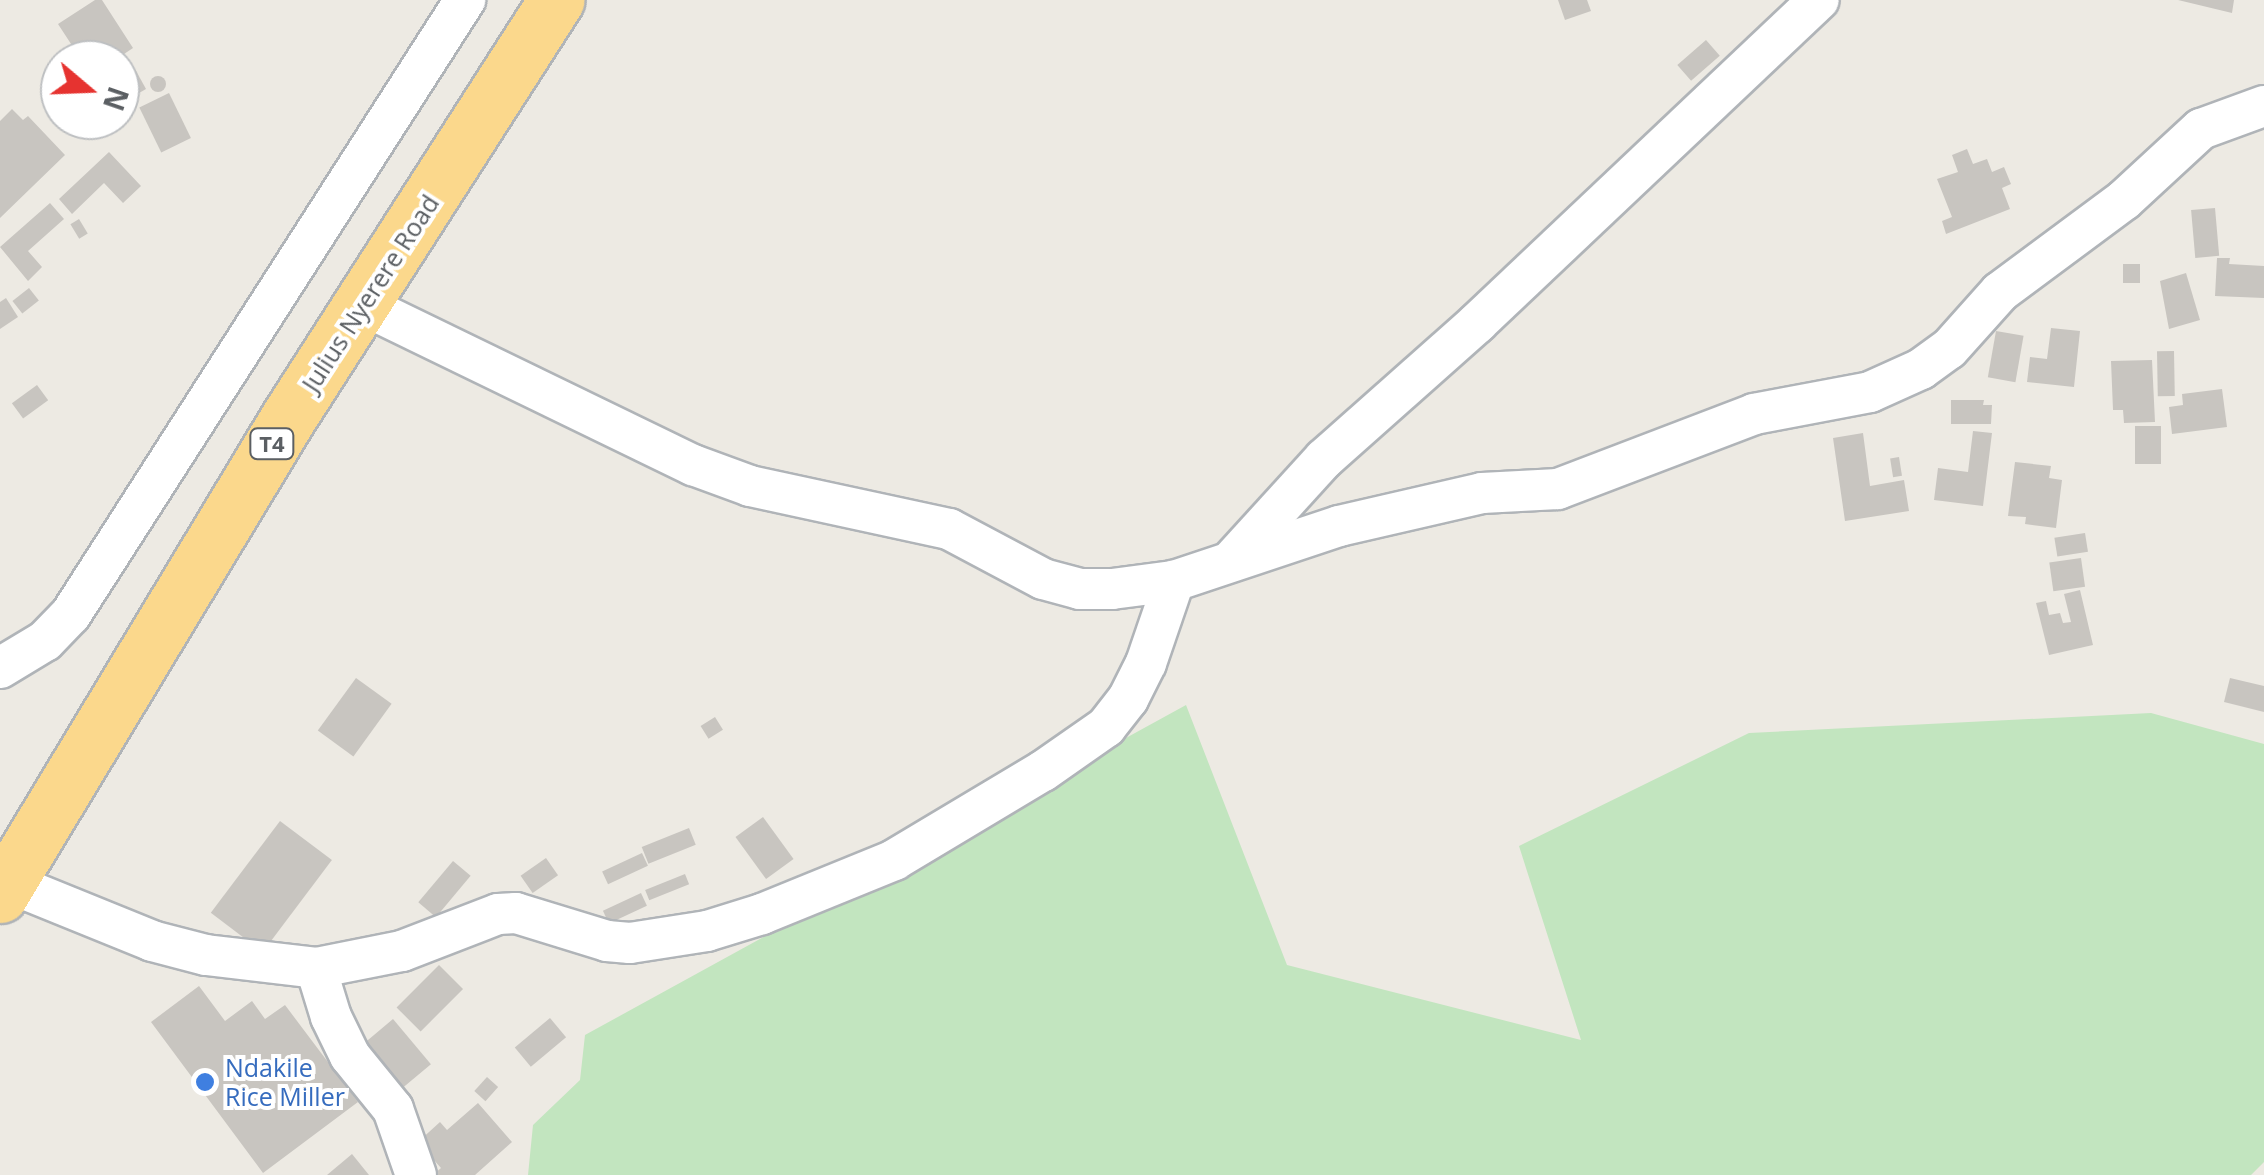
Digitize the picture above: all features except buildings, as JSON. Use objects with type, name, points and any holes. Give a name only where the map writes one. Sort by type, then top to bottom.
[{"type":"highway","name":"Julius Nyerere Road","points":[[4,888],[267,452],[556,0]]},
{"type":"street","points":[[0,668],[45,641],[71,614],[465,0]]},
{"type":"street","points":[[1229,564],[1324,458],[1477,324],[1818,0]]},
{"type":"street","points":[[363,306],[640,443],[750,486],[949,529],[1060,585],[1112,589],[1174,581],[1338,526],[1482,492],[1558,488],[1754,414],[1839,400],[1896,382],[1949,349],[2000,292],[2124,200],[2201,129],[2231,114],[2264,106]]},
{"type":"street","points":[[4,888],[152,941],[206,956],[316,968],[402,951],[472,923],[516,913],[606,942],[679,937],[762,914],[894,860],[1106,727],[1128,699],[1146,663],[1174,581]]},
{"type":"street","points":[[316,968],[330,1018],[350,1056],[393,1109],[416,1175]]},
{"type":"green space","points":[[1186,705],[1287,965],[1581,1040],[1519,846],[1749,733],[2151,713],[2264,744],[2264,1162],[2251,1175],[528,1175],[533,1125],[580,1080],[585,1035]]},
{"type":"place","name":"Ndakile Rice Miller","points":[[205,1082]]}]
